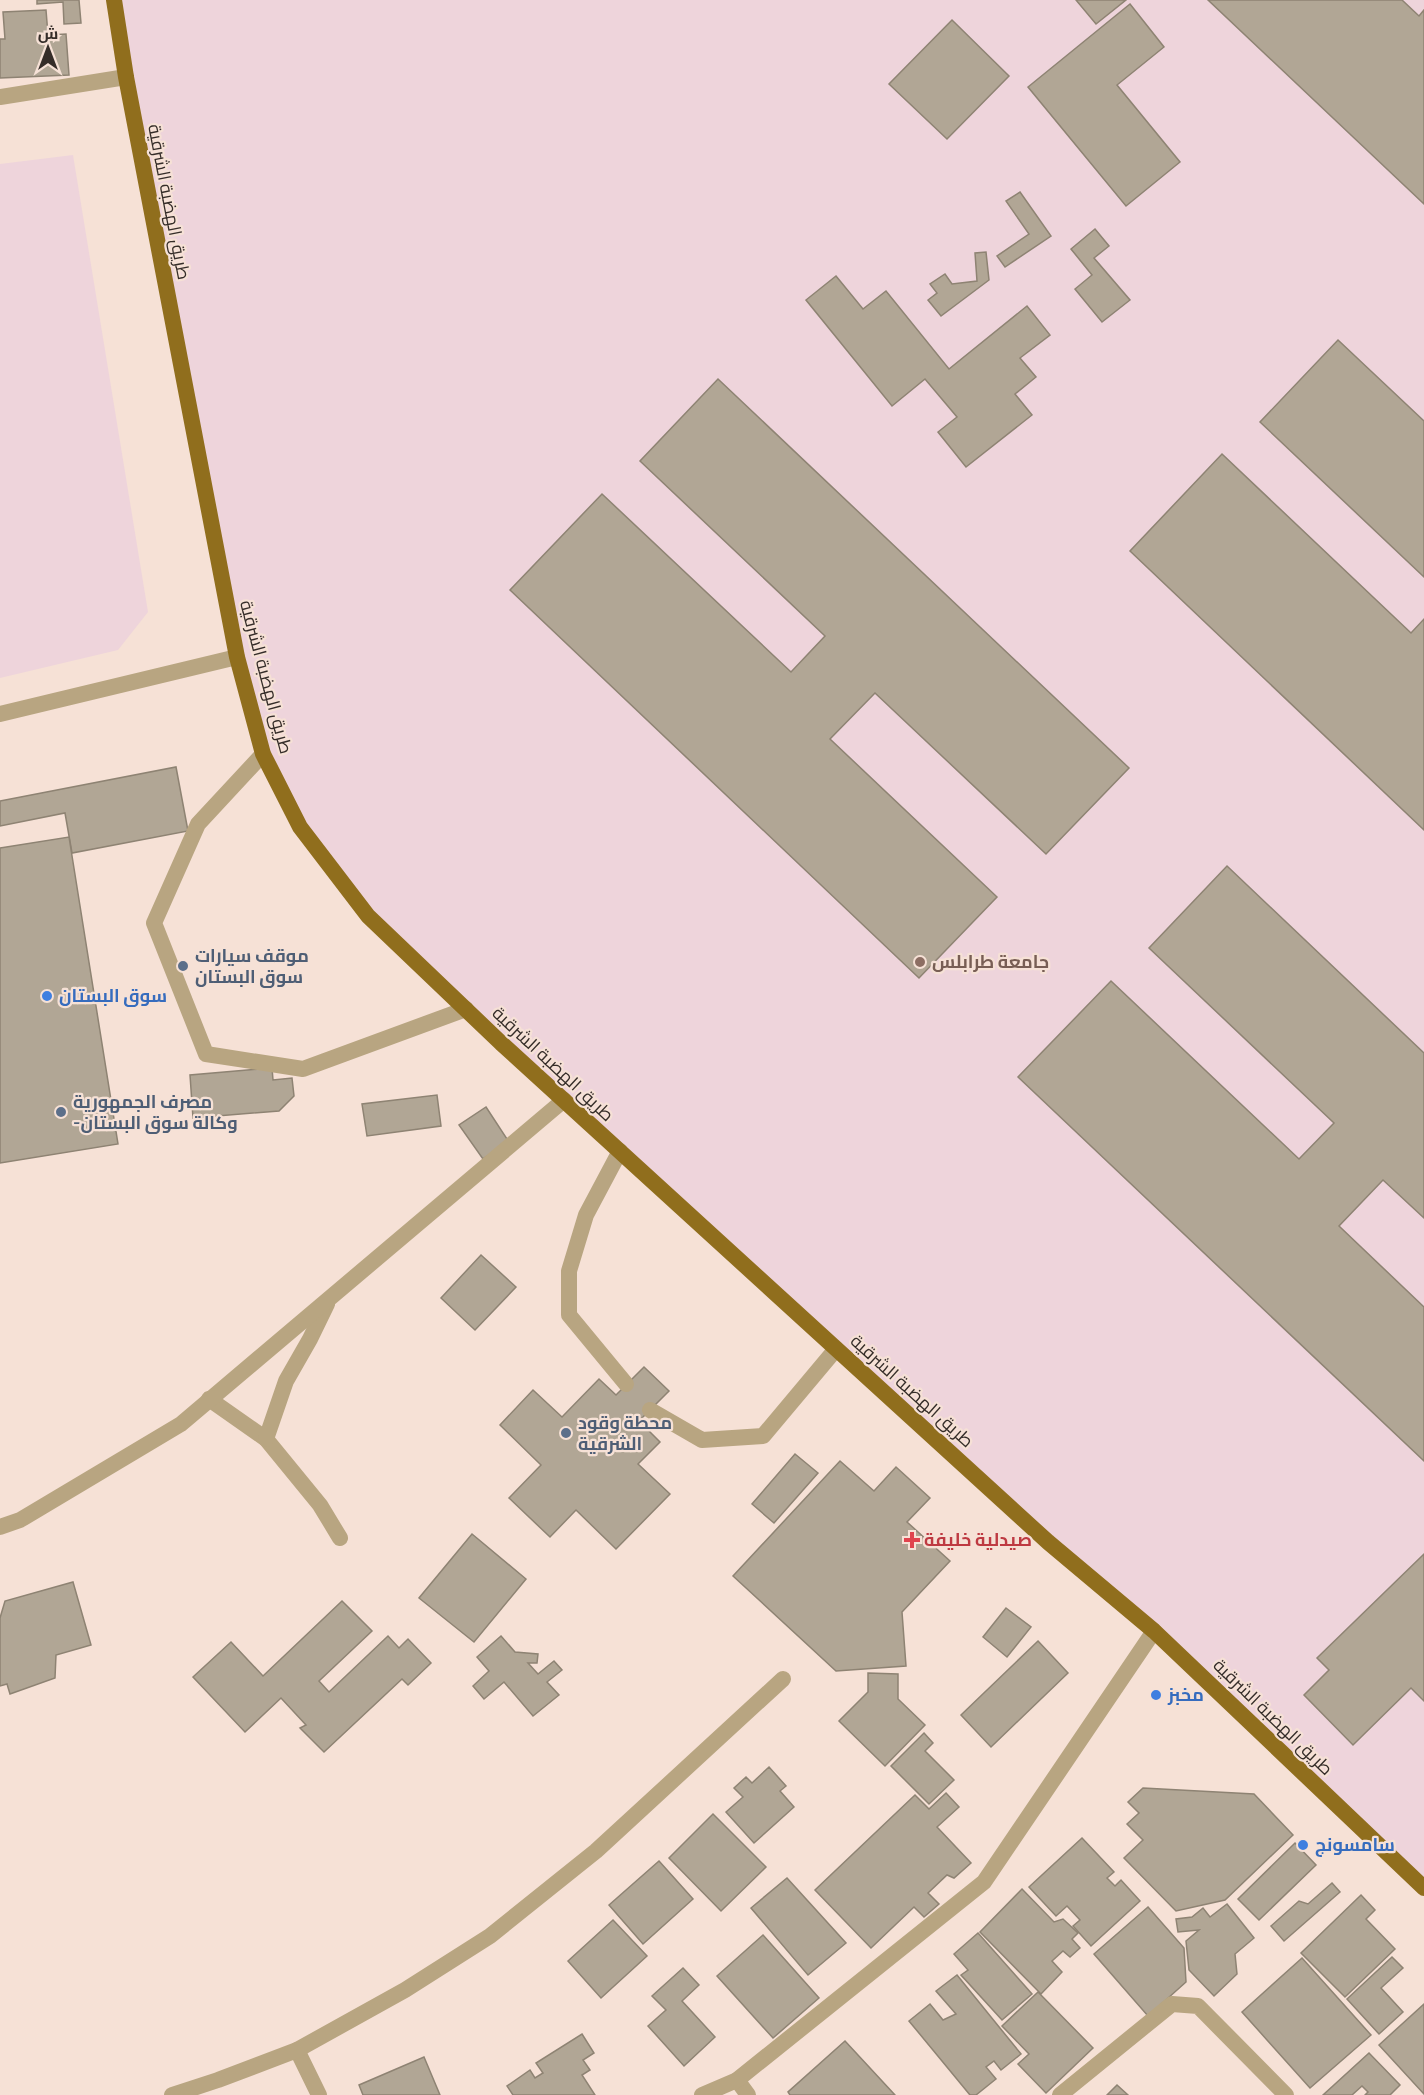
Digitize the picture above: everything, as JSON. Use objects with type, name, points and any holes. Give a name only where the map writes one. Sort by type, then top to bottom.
[{"type":"main road","name":"طريق الهضبة الشرقية","points":[[114,0],[126,77],[237,657],[263,754],[300,826],[368,916],[466,1009],[1048,1542],[1154,1631],[1424,1888]]},
{"type":"street","points":[[0,97],[126,77]]},
{"type":"street","points":[[0,714],[237,657]]},
{"type":"street","points":[[263,754],[198,824],[154,923],[206,1054],[303,1069],[466,1009]]},
{"type":"street","points":[[0,1527],[20,1520],[181,1424],[564,1100]]},
{"type":"street","points":[[620,1151],[586,1215],[568,1271],[568,1315],[626,1384]]},
{"type":"street","points":[[267,1439],[286,1381],[331,1297]]},
{"type":"street","points":[[651,1410],[702,1440],[763,1436],[836,1349]]},
{"type":"street","points":[[209,1399],[267,1439],[320,1505],[340,1538]]},
{"type":"street","points":[[702,2095],[737,2080],[984,1882],[1154,1631]]},
{"type":"street","points":[[172,2095],[297,2050],[405,1990],[490,1936],[596,1851],[783,1679]]},
{"type":"street","points":[[1060,2095],[1172,2004],[1198,2006],[1286,2095]]},
{"type":"street","points":[[297,2050],[320,2095]]},
{"type":"street","points":[[737,2080],[748,2095]]},
{"type":"shaded area","name":"جامعة طرابلس","points":[[114,0],[1424,0],[1424,1888],[368,916],[300,827],[263,754]]},
{"type":"shaded area","points":[[73,155],[148,612],[118,650],[0,678],[0,164]]},
{"type":"building","points":[[37,0],[79,0],[81,23],[64,24],[63,2],[37,4]]},
{"type":"building","points":[[1076,0],[1126,0],[1096,24]]},
{"type":"building","points":[[1208,0],[1402,0],[1419,16],[1424,10],[1424,204]]},
{"type":"building","points":[[1130,4],[1164,47],[1117,85],[1180,162],[1126,206],[1028,87]]},
{"type":"building","points":[[46,10],[48,35],[66,34],[69,75],[0,78],[0,39],[5,39],[3,12]]},
{"type":"building","points":[[952,20],[1009,76],[947,139],[889,84]]},
{"type":"building","points":[[1020,192],[1051,236],[1005,267],[997,256],[1029,234],[1006,201]]},
{"type":"building","points":[[1095,229],[1109,246],[1094,258],[1130,300],[1102,322],[1075,289],[1092,275],[1071,249]]},
{"type":"building","points":[[986,252],[989,280],[941,316],[928,300],[937,293],[930,284],[945,274],[952,284],[977,281],[975,253]]},
{"type":"building","points":[[836,276],[863,309],[886,291],[949,369],[1027,306],[1050,335],[1020,358],[1036,377],[1015,394],[1032,415],[966,467],[938,432],[957,417],[925,379],[892,406],[806,300]]},
{"type":"building","points":[[1338,340],[1424,421],[1424,577],[1260,422]]},
{"type":"building","points":[[718,379],[1129,768],[1046,854],[875,693],[830,739],[997,897],[919,978],[510,590],[602,494],[791,672],[825,636],[640,461]]},
{"type":"building","points":[[1222,454],[1411,633],[1424,619],[1424,830],[1130,551]]},
{"type":"building","points":[[176,767],[188,831],[72,853],[65,813],[0,826],[0,801]]},
{"type":"building","name":"سوق البستان","points":[[69,837],[118,1144],[0,1163],[0,848]]},
{"type":"building","points":[[1227,866],[1424,1053],[1424,1218],[1383,1180],[1339,1226],[1424,1307],[1424,1461],[1018,1077],[1111,981],[1299,1159],[1334,1123],[1149,948]]},
{"type":"building","points":[[272,1068],[273,1080],[292,1078],[294,1096],[279,1111],[193,1118],[190,1075]]},
{"type":"building","points":[[437,1095],[441,1126],[367,1136],[362,1104]]},
{"type":"building","points":[[486,1107],[509,1142],[483,1159],[459,1125]]},
{"type":"building","points":[[481,1255],[516,1287],[475,1330],[441,1298]]},
{"type":"building","points":[[644,1367],[669,1391],[639,1421],[660,1442],[638,1464],[670,1494],[616,1549],[576,1510],[550,1537],[509,1498],[541,1465],[500,1425],[533,1390],[562,1417],[599,1379],[616,1395]]},
{"type":"building","points":[[795,1454],[818,1473],[774,1523],[752,1504]]},
{"type":"building","points":[[840,1461],[874,1491],[896,1467],[930,1498],[907,1522],[950,1561],[902,1612],[906,1666],[836,1671],[733,1576]]},
{"type":"building","points":[[472,1534],[526,1579],[474,1642],[419,1598]]},
{"type":"building","points":[[1424,1554],[1424,1701],[1411,1688],[1353,1745],[1304,1695],[1329,1670],[1317,1658]]},
{"type":"building","points":[[73,1582],[91,1645],[56,1655],[55,1678],[10,1694],[7,1684],[0,1686],[0,1618],[5,1601]]},
{"type":"building","points":[[342,1601],[372,1631],[319,1681],[329,1692],[388,1636],[399,1648],[408,1639],[431,1663],[408,1685],[402,1679],[324,1752],[300,1728],[306,1725],[281,1698],[245,1732],[193,1677],[231,1642],[263,1676]]},
{"type":"building","points":[[1006,1608],[1031,1627],[1007,1657],[983,1637]]},
{"type":"building","points":[[501,1636],[515,1652],[538,1654],[537,1663],[528,1663],[538,1674],[554,1661],[562,1670],[547,1682],[559,1695],[533,1716],[504,1682],[484,1699],[473,1686],[489,1671],[477,1657]]},
{"type":"building","points":[[1038,1641],[1068,1673],[991,1747],[961,1715]]},
{"type":"building","points":[[868,1673],[898,1674],[898,1699],[925,1725],[885,1766],[839,1721],[868,1692]]},
{"type":"building","points":[[924,1733],[933,1743],[925,1751],[954,1780],[929,1804],[891,1766]]},
{"type":"building","points":[[769,1767],[786,1786],[780,1791],[794,1807],[754,1843],[726,1812],[743,1797],[734,1788],[746,1777],[752,1783]]},
{"type":"building","points":[[1143,1788],[1254,1794],[1293,1835],[1225,1900],[1176,1911],[1124,1858],[1143,1840],[1127,1824],[1139,1813],[1128,1802]]},
{"type":"building","points":[[946,1793],[959,1807],[937,1827],[971,1863],[954,1878],[947,1875],[928,1893],[939,1904],[924,1917],[914,1907],[871,1948],[815,1890],[915,1795],[929,1809]]},
{"type":"building","points":[[713,1814],[766,1867],[721,1911],[669,1858]]},
{"type":"building","points":[[1082,1838],[1114,1872],[1107,1878],[1115,1886],[1121,1880],[1140,1901],[1091,1946],[1073,1926],[1080,1920],[1067,1906],[1056,1916],[1029,1887]]},
{"type":"building","points":[[1295,1843],[1316,1865],[1259,1920],[1238,1899]]},
{"type":"building","points":[[659,1861],[693,1899],[643,1944],[609,1905]]},
{"type":"building","points":[[787,1878],[846,1943],[808,1975],[751,1908]]},
{"type":"building","points":[[1332,1883],[1340,1892],[1284,1941],[1271,1926],[1299,1901],[1308,1904]]},
{"type":"building","points":[[1022,1889],[1054,1922],[1063,1919],[1078,1933],[1072,1939],[1080,1948],[1070,1957],[1063,1951],[1052,1961],[1062,1972],[1041,1994],[980,1932]]},
{"type":"building","points":[[1361,1895],[1375,1910],[1366,1919],[1395,1949],[1345,1997],[1301,1953]]},
{"type":"building","points":[[1227,1904],[1254,1938],[1235,1954],[1237,1974],[1214,1996],[1189,1970],[1186,1941],[1199,1930],[1178,1932],[1176,1919],[1192,1917],[1203,1908],[1210,1917]]},
{"type":"building","points":[[1148,1907],[1184,1948],[1186,1982],[1148,2016],[1094,1954]]},
{"type":"building","points":[[613,1920],[647,1956],[601,1998],[568,1961]]},
{"type":"building","points":[[978,1933],[1032,1994],[1002,2020],[961,1975],[968,1970],[954,1954]]},
{"type":"building","points":[[763,1935],[819,1998],[773,2038],[717,1976]]},
{"type":"building","points":[[1392,1957],[1403,1968],[1381,1988],[1403,2012],[1379,2034],[1347,1999]]},
{"type":"building","points":[[1302,1958],[1371,2035],[1310,2088],[1242,2012]]},
{"type":"building","points":[[683,1968],[699,1985],[682,2001],[715,2037],[684,2066],[648,2026],[666,2010],[652,1996]]},
{"type":"building","points":[[957,1975],[1021,2054],[1001,2070],[994,2061],[986,2067],[996,2079],[976,2095],[970,2095],[909,2021],[930,2004],[943,2020],[956,2014],[936,1991]]},
{"type":"building","points":[[1038,1992],[1093,2048],[1046,2093],[1018,2064],[1029,2054],[1002,2026]]},
{"type":"building","points":[[1424,2004],[1424,2094],[1379,2045]]},
{"type":"building","points":[[582,2034],[594,2053],[583,2060],[590,2070],[582,2075],[595,2095],[513,2095],[507,2086],[530,2070],[535,2078],[543,2073],[536,2063]]},
{"type":"building","points":[[845,2041],[895,2095],[790,2095],[788,2092]]},
{"type":"building","points":[[1369,2053],[1400,2085],[1390,2095],[1365,2095],[1368,2092],[1362,2086],[1352,2095],[1323,2095]]},
{"type":"building","points":[[424,2057],[440,2095],[363,2095],[359,2085]]},
{"type":"building","points":[[1117,2085],[1128,2095],[1107,2095]]},
{"type":"place","name":"جامعة طرابلس","points":[[920,962]]},
{"type":"place","name":"موقف سيارات سوق البستان","points":[[183,966]]},
{"type":"place","name":"سوق البستان","points":[[47,996]]},
{"type":"place","name":"مصرف الجمهورية -وكالة سوق البستان","points":[[61,1112]]},
{"type":"place","name":"محطة وقود الشرقية","points":[[566,1433]]},
{"type":"place","name":"صيدلية خليفة","points":[[912,1540]]},
{"type":"place","name":"مخبز","points":[[1156,1695]]},
{"type":"place","name":"سامسونج","points":[[1303,1845]]}]
